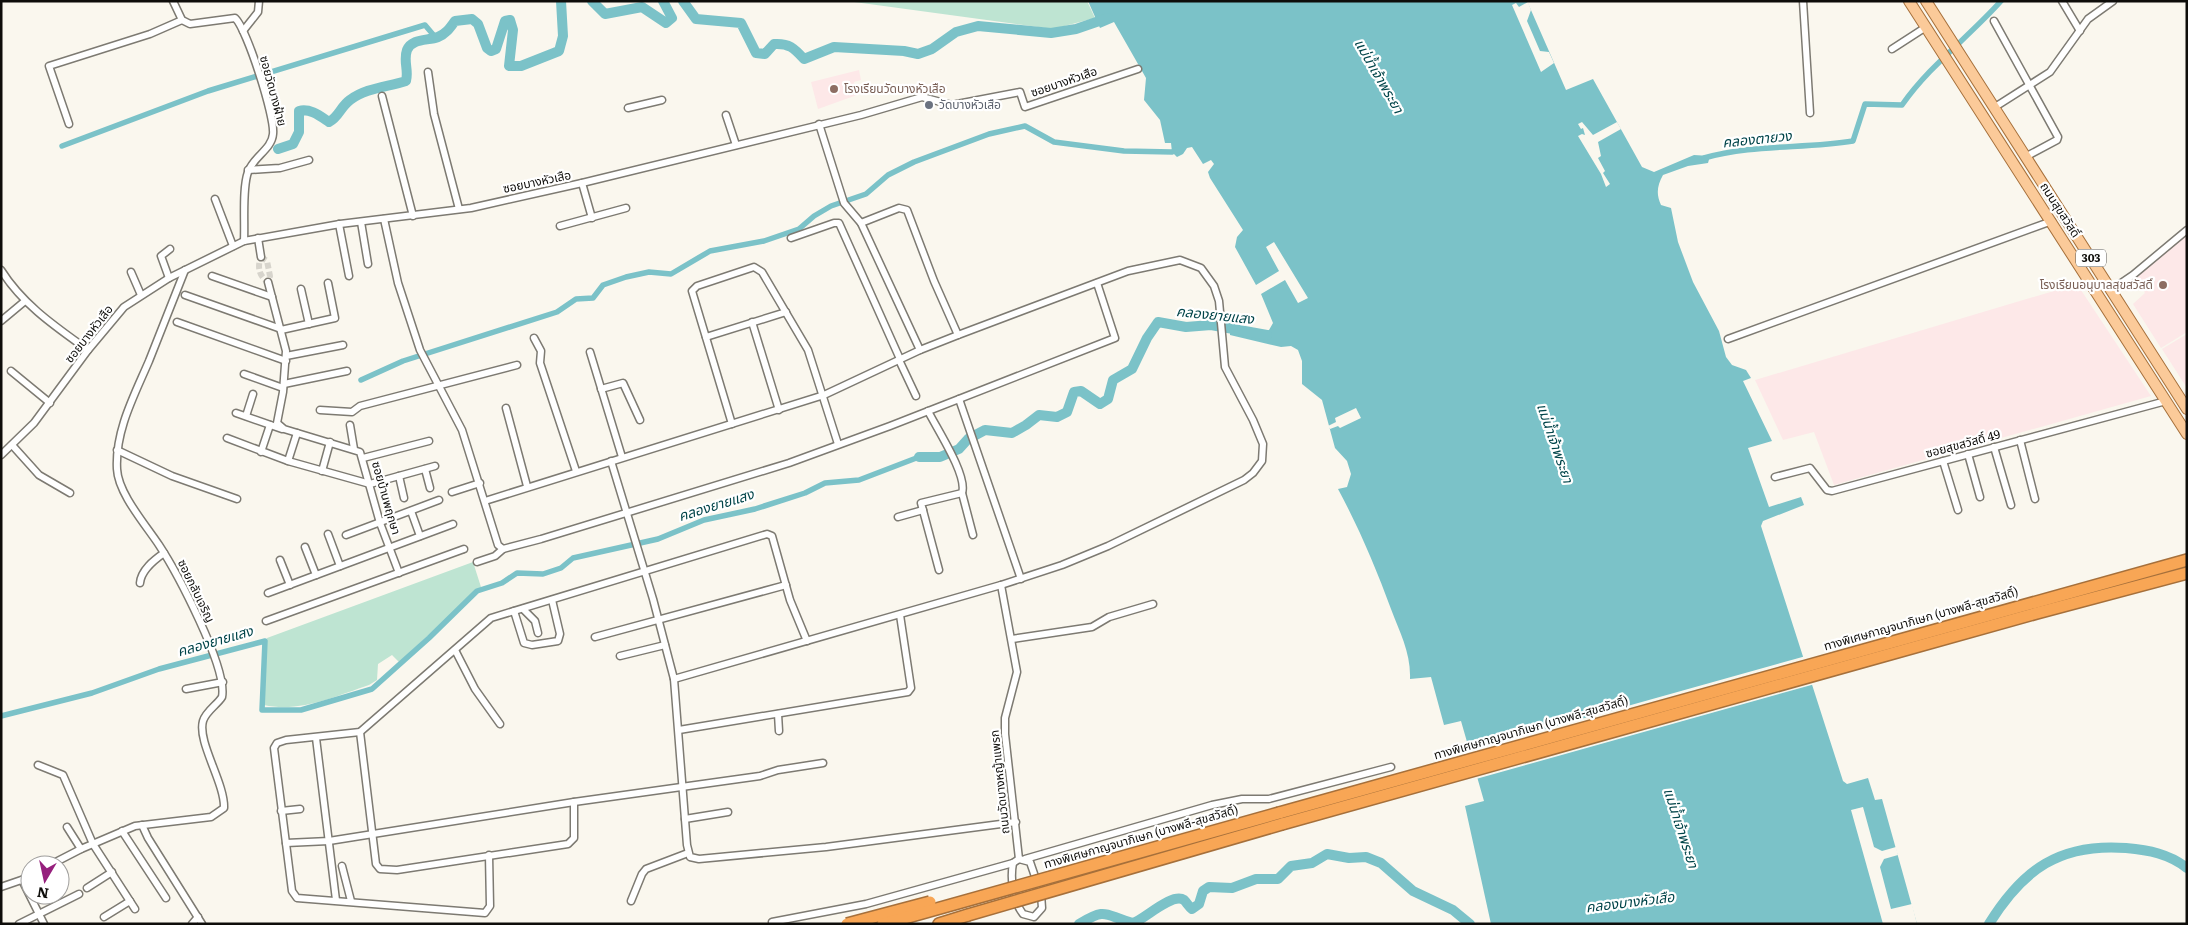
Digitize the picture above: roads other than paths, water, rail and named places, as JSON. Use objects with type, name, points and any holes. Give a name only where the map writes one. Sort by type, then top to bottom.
[{"type":"highway","name":"ทางพิเศษกาญจนาภิเษก (บางพลี-สุขสวัสดิ์)","points":[[883,924],[2187,560]]},
{"type":"highway","name":"ทางพิเศษกาญจนาภิเษก (บางพลี-สุขสวัสดิ์)","points":[[939,924],[1291,822],[2027,615],[2187,573]]},
{"type":"highway","points":[[847,924],[995,886],[1098,864]]},
{"type":"main road","name":"ถนนสุขสวัสดิ์","points":[[1909,1],[2187,434]]},
{"type":"main road","name":"ถนนสุขสวัสดิ์","points":[[1926,1],[2027,156],[2187,409]]},
{"type":"main road","points":[[1983,115],[1995,107]]},
{"type":"street","points":[[174,1],[182,20],[190,24],[231,17],[238,21],[243,31],[258,12],[259,1]]},
{"type":"street","points":[[1803,1],[1810,113]]},
{"type":"street","points":[[2062,1],[2080,31]]},
{"type":"street","points":[[1995,107],[2055,68],[2088,20],[2113,1]]},
{"type":"street","points":[[69,124],[48,66],[150,34],[182,20]]},
{"type":"street","points":[[1994,21],[2058,137],[2057,140],[2027,156]]},
{"type":"street","points":[[1892,49],[1926,27]]},
{"type":"street","name":"ซอยวัดบางฝ้าย","points":[[243,31],[261,79],[274,131],[269,144],[248,170]]},
{"type":"street","name":"ซอยบางหัวเสือ","points":[[1,455],[50,403],[88,350],[118,313],[141,295],[168,278],[244,241],[339,224],[459,209],[582,183],[861,115],[922,97],[952,105],[1020,92],[1026,107],[1138,68]]},
{"type":"street","points":[[428,72],[434,114],[459,209]]},
{"type":"street","points":[[382,96],[412,216]]},
{"type":"street","points":[[628,108],[662,100]]},
{"type":"street","points":[[726,115],[736,145]]},
{"type":"street","points":[[819,124],[844,203],[861,223],[920,350]]},
{"type":"street","points":[[244,241],[248,170],[280,168],[309,160]]},
{"type":"street","points":[[582,183],[592,218]]},
{"type":"street","points":[[215,199],[233,246]]},
{"type":"street","points":[[560,226],[626,208]]},
{"type":"street","points":[[861,223],[899,208],[907,210],[934,281],[958,334]]},
{"type":"street","points":[[384,219],[398,283],[420,350],[462,430],[498,545],[503,549]]},
{"type":"street","points":[[1728,339],[2052,221]]},
{"type":"street","points":[[361,222],[368,264]]},
{"type":"street","points":[[791,238],[839,223],[916,396]]},
{"type":"street","points":[[339,224],[349,276]]},
{"type":"street","points":[[2112,290],[2187,230]]},
{"type":"street","points":[[258,238],[261,257]]},
{"type":"street","points":[[168,278],[161,256],[170,249]]},
{"type":"street","points":[[484,500],[824,395],[958,334],[1136,269],[1180,260],[1201,268],[1211,280],[1219,301],[1225,367],[1253,420],[1263,444],[1262,461],[1253,473],[1244,480],[1108,546],[1021,579],[674,680]]},
{"type":"street","points":[[732,424],[693,294],[694,288],[747,268],[756,267],[762,272],[808,350],[824,395],[838,444]]},
{"type":"street","points":[[1,270],[26,301],[46,321],[88,350]]},
{"type":"street","name":"ซอยกลับเจริญ","points":[[185,270],[120,431],[117,468],[121,488],[164,553],[186,594],[213,654],[223,682]]},
{"type":"street","points":[[132,272],[141,295]]},
{"type":"street","points":[[212,276],[272,297]]},
{"type":"street","points":[[268,282],[281,330],[286,358],[284,386],[276,419],[278,425],[284,429]]},
{"type":"street","points":[[185,295],[281,330],[335,318],[328,283]]},
{"type":"street","points":[[477,562],[496,556],[503,549],[789,463],[1114,338],[1097,283]]},
{"type":"street","points":[[301,289],[309,324]]},
{"type":"street","points":[[1,321],[26,301]]},
{"type":"street","points":[[706,337],[786,312]]},
{"type":"street","points":[[177,322],[286,358],[343,345]]},
{"type":"street","points":[[752,322],[779,410]]},
{"type":"street","points":[[534,338],[541,351],[540,363],[576,471]]},
{"type":"street","points":[[590,352],[622,458]]},
{"type":"street","points":[[320,410],[352,412],[360,406],[518,365]]},
{"type":"street","points":[[11,371],[50,403]]},
{"type":"street","points":[[244,374],[284,386],[347,371]]},
{"type":"street","points":[[601,389],[623,384],[640,420]]},
{"type":"street","points":[[246,416],[253,394]]},
{"type":"street","points":[[959,399],[1021,579]]},
{"type":"street","name":"ซอยสุขสวัสดิ์ 49","points":[[1775,477],[1810,468],[1827,490],[1832,491],[2166,400]]},
{"type":"street","points":[[506,408],[527,486]]},
{"type":"street","points":[[928,411],[953,456],[963,486],[962,493],[973,535]]},
{"type":"street","name":"ซอยบ้านพฤกษา","points":[[236,413],[360,452],[380,523],[399,573]]},
{"type":"street","points":[[261,452],[270,425]]},
{"type":"street","points":[[350,425],[354,449]]},
{"type":"street","points":[[288,461],[297,433]]},
{"type":"street","points":[[227,438],[288,461],[370,484],[435,466]]},
{"type":"street","points":[[2020,440],[2035,499]]},
{"type":"street","points":[[363,458],[429,441]]},
{"type":"street","points":[[322,471],[330,442]]},
{"type":"street","points":[[12,445],[39,475],[70,493]]},
{"type":"street","points":[[1994,447],[2011,505]]},
{"type":"street","points":[[118,450],[172,476],[237,500]]},
{"type":"street","points":[[1968,454],[1980,497]]},
{"type":"street","points":[[611,461],[645,571],[674,680],[688,853],[690,857],[699,859],[826,848],[1016,822]]},
{"type":"street","points":[[1943,461],[1958,510]]},
{"type":"street","points":[[425,469],[430,488]]},
{"type":"street","points":[[399,476],[404,498]]},
{"type":"street","points":[[452,492],[480,483]]},
{"type":"street","points":[[939,570],[921,503],[962,493]]},
{"type":"street","points":[[346,535],[439,500]]},
{"type":"street","points":[[898,517],[923,510]]},
{"type":"street","points":[[411,511],[420,536]]},
{"type":"street","points":[[268,593],[453,524]]},
{"type":"street","points":[[328,534],[340,566]]},
{"type":"street","points":[[489,855],[490,906],[485,913],[297,898],[294,895],[281,811],[274,748],[276,743],[286,740],[360,732],[491,618],[770,534],[786,585],[807,641]]},
{"type":"street","points":[[305,547],[316,575]]},
{"type":"street","points":[[266,621],[464,549]]},
{"type":"street","points":[[140,583],[142,576],[150,565],[164,553]]},
{"type":"street","points":[[280,560],[290,585]]},
{"type":"street","points":[[595,637],[786,585]]},
{"type":"street","name":"ถนนวัดบางหญ้าแพรก","points":[[1001,586],[1017,672],[1005,718],[1005,734],[1022,859],[1030,862],[1042,903],[1035,920],[1023,914],[1016,904],[1012,878],[1013,863]]},
{"type":"street","points":[[514,611],[524,643],[558,641],[560,634],[552,600]]},
{"type":"street","points":[[1012,639],[1092,627],[1109,617],[1153,604]]},
{"type":"street","points":[[524,609],[535,621],[538,633]]},
{"type":"street","points":[[679,730],[910,691],[900,615]]},
{"type":"street","points":[[620,656],[665,645]]},
{"type":"street","points":[[455,650],[475,689],[500,724]]},
{"type":"street","points":[[69,855],[122,831],[142,825],[211,817],[224,808],[223,790],[212,765],[202,727],[207,714],[222,697],[223,682],[186,689]]},
{"type":"street","points":[[778,714],[779,730]]},
{"type":"street","points":[[360,732],[376,864],[380,869],[397,870],[568,844],[574,838],[574,802]]},
{"type":"street","points":[[316,738],[336,900]]},
{"type":"street","points":[[286,843],[329,841],[373,832],[574,802],[684,788],[760,776],[788,768],[823,763]]},
{"type":"street","points":[[38,765],[63,775],[93,844],[135,909]]},
{"type":"street","points":[[772,922],[866,904],[1212,805],[1242,800],[1269,799],[1391,767]]},
{"type":"street","points":[[281,811],[300,809]]},
{"type":"street","points":[[686,819],[728,812]]},
{"type":"street","points":[[142,825],[195,922],[202,924]]},
{"type":"street","points":[[67,826],[81,849]]},
{"type":"street","points":[[122,831],[166,898]]},
{"type":"street","points":[[631,901],[646,869],[688,853]]},
{"type":"street","points":[[342,866],[351,901]]},
{"type":"street","points":[[87,888],[112,872]]},
{"type":"street","points":[[1,888],[20,881]]},
{"type":"street","points":[[19,924],[79,894]]},
{"type":"street","points":[[104,917],[130,900]]},
{"type":"street","points":[[34,905],[44,924]]},
{"type":"water","name":"แม่น้ำเจ้าพระยา","points":[[1088,1],[1527,1],[1566,90],[1593,79],[1642,167],[1654,172],[1694,155],[1710,156],[1708,163],[1688,166],[1663,175],[1658,186],[1658,197],[1661,205],[1671,208],[1678,242],[1693,282],[1719,331],[1726,357],[1732,365],[1746,370],[1751,378],[1743,381],[1772,441],[1748,448],[1769,507],[1801,497],[1804,505],[1763,521],[1761,526],[1843,781],[1847,784],[1868,778],[1875,800],[1882,799],[1917,924],[1491,924],[1465,806],[1484,801],[1461,721],[1444,725],[1431,677],[1410,679],[1409,660],[1401,635],[1367,548],[1338,489],[1347,487],[1351,474],[1347,461],[1335,448],[1322,400],[1302,384],[1302,361],[1298,350],[1291,346],[1281,347],[1230,335],[1230,328],[1255,333],[1269,330],[1273,323],[1261,294],[1285,280],[1298,303],[1308,298],[1274,242],[1266,247],[1279,271],[1256,285],[1235,247],[1237,237],[1243,230],[1210,178],[1208,172],[1214,164],[1211,160],[1203,164],[1192,147],[1187,148],[1183,154],[1177,157],[1172,152],[1171,143],[1165,143],[1160,120],[1144,100],[1146,78],[1114,22],[1100,28]]},
{"type":"waterway","points":[[278,149],[293,144],[299,132],[299,111],[311,112],[329,122],[347,102],[356,96],[370,90],[406,81],[406,54],[409,46],[416,42],[441,36],[455,21],[472,19],[478,24],[487,48],[491,51],[496,49],[505,21],[510,20],[513,30],[509,66],[521,66],[559,51],[563,36],[561,1]]},
{"type":"waterway","points":[[592,1],[605,14],[642,7],[666,23],[672,18],[663,1]]},
{"type":"waterway","points":[[683,1],[696,19],[741,23],[756,53],[765,54],[774,44],[784,44],[794,49],[804,59],[834,47],[904,51],[918,54],[932,49],[956,32],[978,26],[1051,33],[1076,29],[1108,18]]},
{"type":"waterway","name":"คลองตายวง","points":[[1704,158],[1741,151],[1853,141],[1865,104],[1902,105],[1937,64],[2001,1]]},
{"type":"waterway","points":[[62,146],[208,91],[425,25],[436,38]]},
{"type":"waterway","points":[[361,380],[403,361],[557,312],[576,299],[593,298],[603,285],[626,277],[649,272],[671,274],[710,251],[764,241],[799,229],[814,216],[831,206],[866,194],[888,175],[914,162],[989,134],[1025,126],[1054,142],[1124,151],[1172,152],[1179,149]]},
{"type":"waterway","name":"คลองยายแสง","points":[[919,457],[940,457],[959,449],[968,439],[985,430],[1012,433],[1039,415],[1057,417],[1067,412],[1074,392],[1081,391],[1100,404],[1108,399],[1113,380],[1132,369],[1147,338],[1158,322],[1186,327],[1211,325],[1267,335]]},
{"type":"waterway","name":"คลองยายแสง","points":[[1,716],[92,693],[159,669],[265,641],[262,710],[301,710],[372,689],[429,638],[477,591],[502,583],[517,573],[543,574],[561,568],[573,558],[658,539],[704,520],[755,509],[805,493],[825,483],[859,480],[919,457]]},
{"type":"waterway","points":[[1989,924],[2015,888],[2030,874],[2063,855],[2082,850],[2126,848],[2166,856],[2187,868]]},
{"type":"waterway","name":"คลองบางหัวเสือ","points":[[1079,924],[1102,914],[1133,923],[1165,903],[1179,899],[1184,900],[1192,909],[1199,904],[1203,891],[1209,887],[1232,888],[1256,879],[1278,879],[1291,866],[1312,863],[1327,854],[1349,858],[1366,857],[1381,863],[1413,891],[1453,910],[1470,924]]},
{"type":"tunnel","points":[[261,257],[267,261],[270,276],[268,282],[260,271],[261,257]]},
{"type":"place","name":"โรงเรียนวัดบางหัวเสือ","points":[[834,89]]},
{"type":"place","name":"วัดบางหัวเสือ","points":[[929,105]]},
{"type":"place","name":"โรงเรียนอนุบาลสุขสวัสดิ์","points":[[2163,285]]}]
